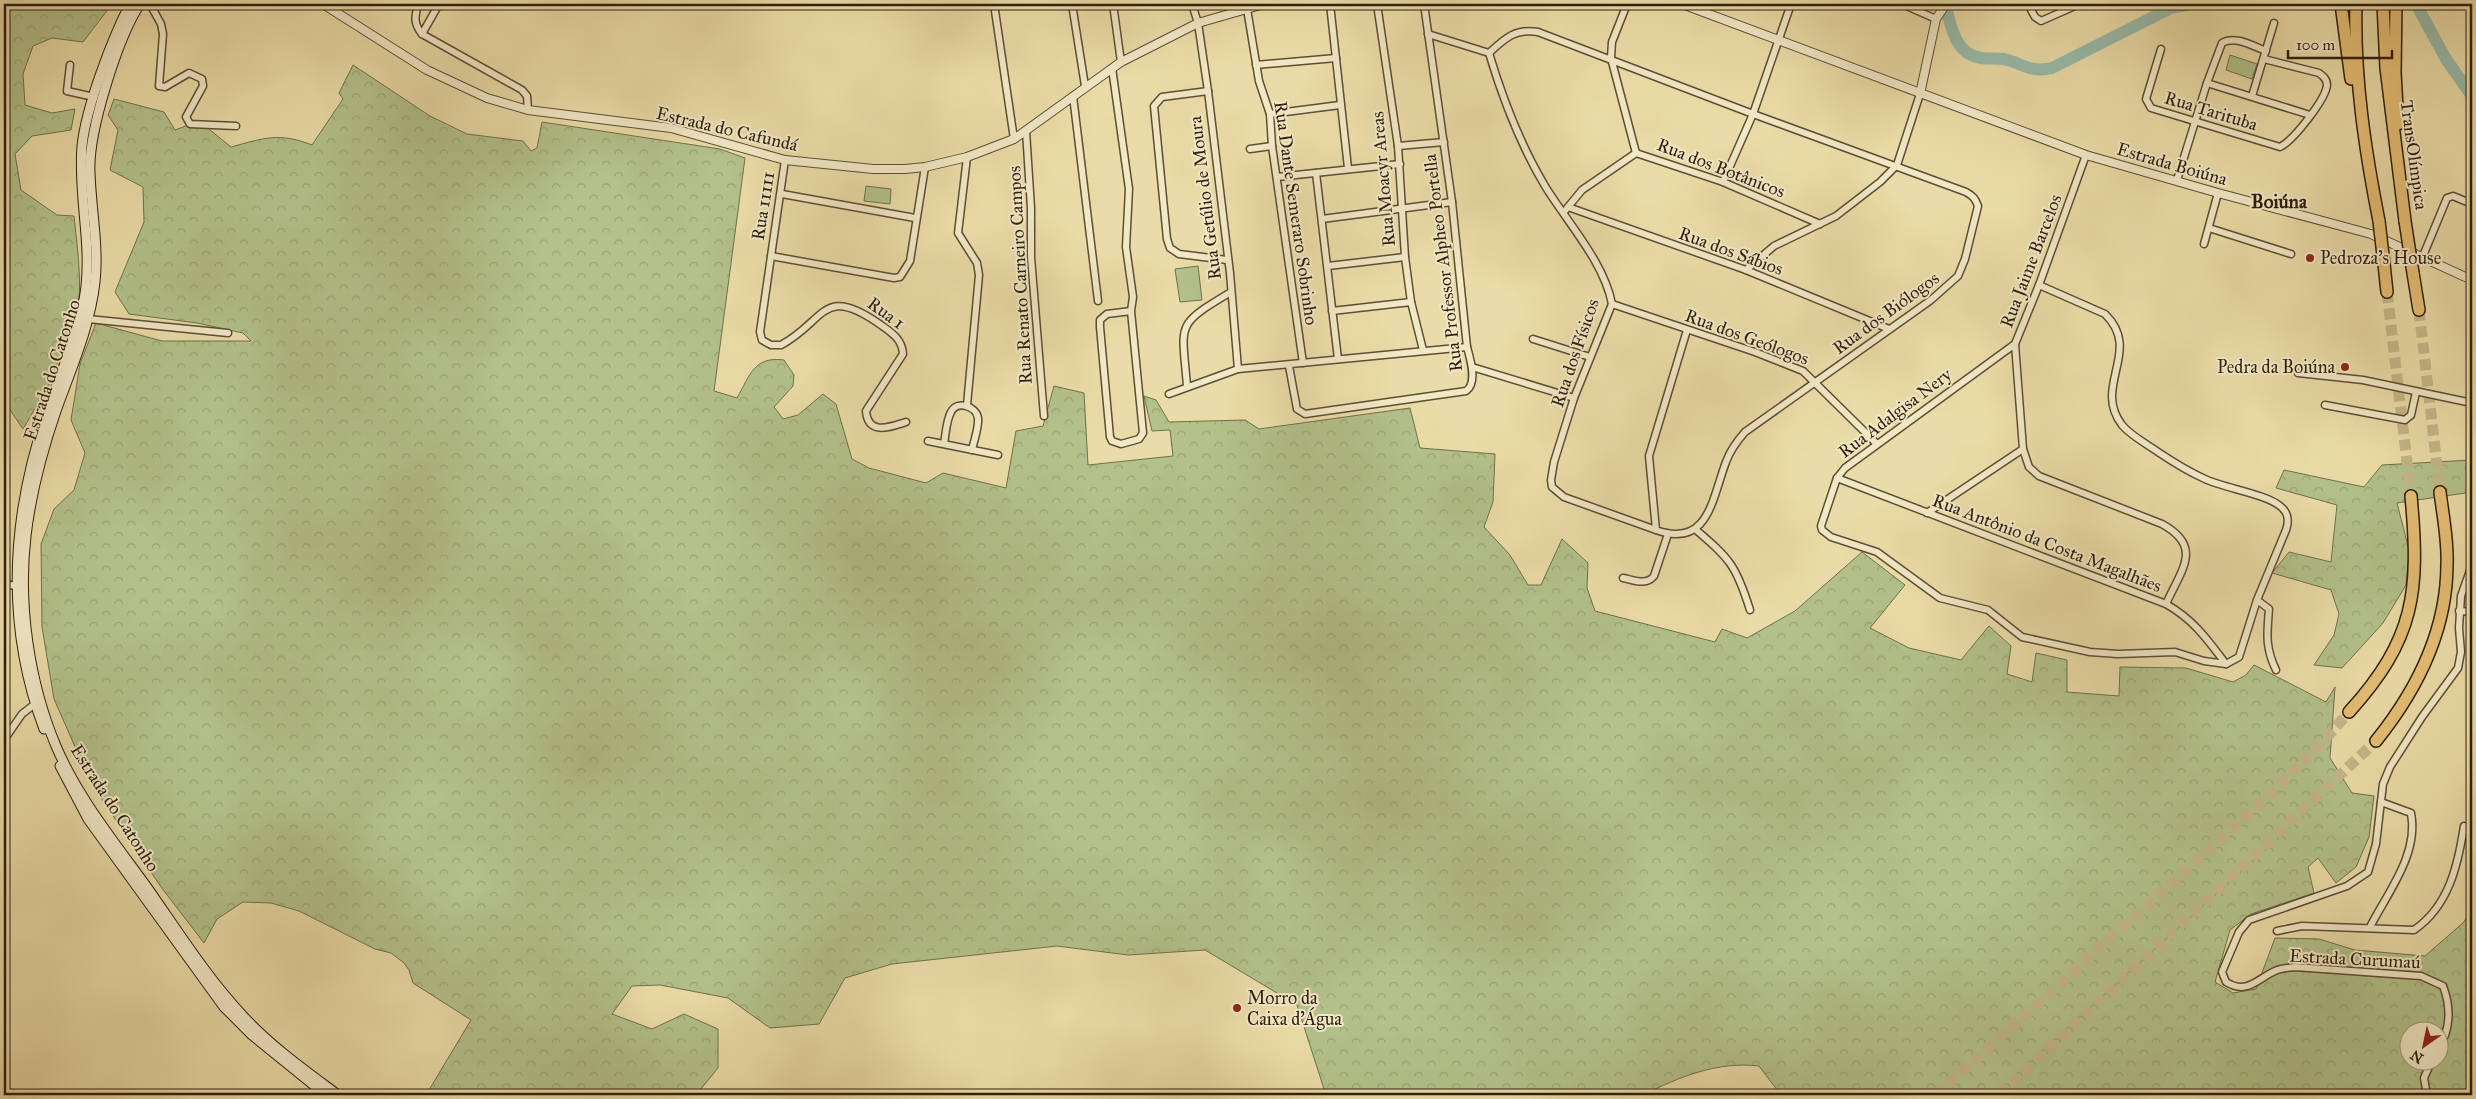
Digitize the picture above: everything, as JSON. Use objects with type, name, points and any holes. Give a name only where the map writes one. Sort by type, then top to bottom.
[{"type":"highway","points":[[2341,4],[2366,174],[2373,192]]},
{"type":"highway","points":[[2356,4],[2356,43],[2360,104],[2379,222],[2387,292]]},
{"type":"highway","name":"TransOlímpica","points":[[2383,4],[2386,68],[2418,310]]},
{"type":"highway","points":[[2395,136],[2399,116],[2395,73],[2396,4]]},
{"type":"highway","points":[[2376,741],[2414,688],[2428,661],[2439,625],[2448,565],[2440,492]]},
{"type":"highway","points":[[2349,712],[2375,683],[2387,663],[2401,636],[2412,605],[2415,553],[2411,496]]},
{"type":"main road","name":"Estrada do Catonho","points":[[130,4],[94,97],[82,146],[87,240],[86,286],[78,328],[33,453],[18,540],[16,586],[22,645],[35,704],[68,784],[88,820],[182,950],[237,1021],[288,1066],[326,1095]]},
{"type":"main road","name":"Estrada do Catonho","points":[[140,4],[132,17],[114,63],[95,124],[90,147],[95,282],[88,319],[40,459],[26,538],[25,611],[31,657],[42,706],[56,746],[72,778],[98,818],[211,978],[252,1025],[338,1095]]},
{"type":"street","points":[[150,4],[161,24],[163,34],[159,86],[166,87],[190,73],[196,74],[202,79],[203,86],[186,117],[190,124],[236,126]]},
{"type":"street","name":"Estrada do Cafundá","points":[[323,4],[380,42],[427,70],[487,98],[528,110],[671,128],[786,160],[873,169],[924,167],[968,157],[1014,139],[1026,132],[1085,86],[1121,62],[1198,23],[1264,4]]},
{"type":"street","points":[[418,4],[414,19],[416,27],[422,34],[522,90],[527,96],[528,110]]},
{"type":"street","points":[[422,34],[439,4]]},
{"type":"street","points":[[994,4],[1014,139]]},
{"type":"street","points":[[1072,4],[1085,86]]},
{"type":"street","points":[[1113,4],[1121,62]]},
{"type":"street","name":"Rua Getúlio de Moura","points":[[1192,4],[1198,23],[1208,91],[1238,369]]},
{"type":"street","points":[[1330,4],[1348,168]]},
{"type":"street","name":"Rua Moacyr Areas","points":[[1377,4],[1400,164],[1405,257],[1411,302],[1422,350]]},
{"type":"street","name":"Rua Professor Alpheo Portella","points":[[1290,366],[1297,409],[1305,414],[1466,391],[1472,385],[1472,367],[1467,346],[1452,202],[1424,4]]},
{"type":"street","points":[[1627,4],[1612,42],[1612,58],[1636,153]]},
{"type":"street","name":"Estrada Boiúna","points":[[1682,4],[1780,39],[1920,94],[2086,155],[2371,234],[2423,256],[2472,280]]},
{"type":"street","points":[[1723,182],[1752,114],[1791,4]]},
{"type":"street","points":[[1902,4],[1936,18]]},
{"type":"street","points":[[1746,270],[1774,246],[1820,224],[1847,207],[1880,182],[1897,165],[1920,94],[1936,18],[1946,4]]},
{"type":"street","points":[[2028,4],[2035,17],[2041,21],[2074,6]]},
{"type":"street","name":"Rua Dante Semeraro Sobrinho","points":[[1251,7],[1256,65],[1270,114],[1272,146],[1278,177],[1303,363]]},
{"type":"street","points":[[2252,96],[2274,23]]},
{"type":"street","name":"Rua dos Biólogos","points":[[1490,53],[1508,36],[1526,30],[1538,32],[1612,58],[1752,114],[1897,165],[1974,196],[1978,206],[1965,259],[1958,276],[1931,300],[1744,432],[1726,460],[1709,510],[1702,524],[1695,530]]},
{"type":"street","points":[[1428,34],[1490,53]]},
{"type":"street","points":[[2177,180],[2207,83],[2222,43],[2236,40],[2266,51]]},
{"type":"street","name":"Rua Tarituba","points":[[2161,48],[2148,89],[2148,104],[2157,110],[2196,123],[2280,147],[2291,139],[2310,116],[2321,99],[2327,84],[2322,75],[2264,59]]},
{"type":"street","name":"Rua dos Físicos","points":[[1490,53],[1506,106],[1528,156],[1566,210],[1603,277],[1612,304],[1574,398],[1554,462],[1550,480],[1552,487],[1564,498],[1656,530]]},
{"type":"street","points":[[1256,65],[1336,58]]},
{"type":"street","points":[[70,65],[67,91],[94,97]]},
{"type":"street","points":[[1112,68],[1130,189],[1126,247],[1133,297],[1131,311],[1143,433],[1139,439],[1121,444],[1112,441],[1110,437],[1100,320],[1107,314],[1131,311]]},
{"type":"street","name":"Rua Tarituba","points":[[2207,83],[2310,116]]},
{"type":"street","points":[[1208,91],[1162,97],[1154,106],[1167,239],[1170,248],[1179,254],[1227,260]]},
{"type":"street","points":[[1073,96],[1098,301]]},
{"type":"street","points":[[1270,114],[1340,105]]},
{"type":"street","name":"Rua Renato Carneiro Campos","points":[[1026,132],[1031,208],[1031,257],[1044,416]]},
{"type":"street","points":[[1398,146],[1444,142]]},
{"type":"street","points":[[1250,149],[1272,146]]},
{"type":"street","name":"Rua dos Botânicos","points":[[1566,210],[1582,190],[1636,153],[1723,182],[1820,224]]},
{"type":"street","name":"Rua Jaime Barcelos","points":[[2086,155],[2039,286],[2015,344],[2023,449],[2029,467],[2039,476],[2162,524],[2178,533],[2187,547],[2186,556],[2166,604]]},
{"type":"street","points":[[966,405],[979,275],[977,263],[958,233],[968,157]]},
{"type":"street","name":"Rua 11111","points":[[770,256],[782,194],[786,160]]},
{"type":"street","points":[[1278,177],[1348,168],[1400,164]]},
{"type":"street","points":[[770,256],[894,278],[900,277],[910,261],[924,167]]},
{"type":"street","points":[[1316,173],[1338,359]]},
{"type":"street","points":[[2204,244],[2218,193]]},
{"type":"street","points":[[782,194],[915,218]]},
{"type":"street","points":[[2423,256],[2447,198],[2453,196],[2471,203],[2472,194]]},
{"type":"street","points":[[1322,219],[1452,202]]},
{"type":"street","name":"Rua dos Sábios","points":[[1566,210],[1746,270],[1889,330]]},
{"type":"street","points":[[2209,228],[2291,254]]},
{"type":"street","name":"Rua 1","points":[[770,256],[760,332],[762,340],[771,345],[781,345],[822,311],[830,308],[854,309],[865,314],[897,336],[903,347],[904,354],[866,411],[867,418],[876,428],[882,429],[906,422]]},
{"type":"street","points":[[1328,266],[1405,257]]},
{"type":"street","points":[[2039,286],[2105,314],[2114,322],[2122,346],[2113,378],[2112,402],[2122,424],[2174,463],[2205,479],[2274,502],[2286,514],[2289,522],[2257,600],[2239,657],[2226,664]]},
{"type":"street","points":[[1187,386],[1184,329],[1195,313],[1230,292]]},
{"type":"street","points":[[1332,310],[1411,302]]},
{"type":"street","name":"Rua dos Geólogos","points":[[1612,304],[1797,368],[1817,382],[1877,444]]},
{"type":"street","points":[[88,319],[228,333]]},
{"type":"street","points":[[1687,330],[1649,456],[1656,530],[1668,534],[1686,535],[1695,530],[1726,556],[1736,570],[1750,610]]},
{"type":"street","points":[[1533,339],[1590,356]]},
{"type":"street","name":"Rua Adalgisa Nery","points":[[2015,344],[1851,462],[1837,478],[1821,526],[1822,530],[1831,538],[1877,552],[1940,598],[1988,610],[2014,632],[2032,640],[2090,652],[2118,654],[2175,652],[2204,661],[2226,664]]},
{"type":"street","points":[[1169,394],[1238,369],[1290,366],[1338,359],[1467,346]]},
{"type":"street","points":[[1472,367],[1574,398]]},
{"type":"street","points":[[2298,373],[2354,378],[2472,403]]},
{"type":"street","points":[[2325,405],[2404,420],[2411,415],[2416,392]]},
{"type":"street","points":[[944,443],[950,413],[959,406],[966,405],[974,410],[978,420],[972,450]]},
{"type":"street","points":[[928,441],[998,455]]},
{"type":"street","points":[[1927,513],[2023,449]]},
{"type":"street","name":"Rua Antônio da Costa Magalhães","points":[[1837,478],[2166,604],[2184,614],[2197,626],[2226,664]]},
{"type":"street","points":[[1623,578],[1644,583],[1651,580],[1668,534]]},
{"type":"street","name":"Estrada Curumaú","points":[[2448,1023],[2450,1016],[2448,997],[2444,986],[2421,976],[2294,967],[2277,970],[2256,984],[2246,988],[2231,986],[2223,978],[2225,964],[2239,932],[2249,920],[2347,886],[2368,872],[2376,844],[2383,784],[2390,767],[2422,717],[2458,668],[2461,652],[2459,611],[2465,582],[2472,565]]},
{"type":"street","points":[[4,584],[16,586]]},
{"type":"street","points":[[2257,600],[2269,609],[2266,642],[2268,654],[2276,670]]},
{"type":"street","points":[[2459,611],[2472,612]]},
{"type":"street","points":[[4,740],[22,714],[35,704]]},
{"type":"street","points":[[2370,927],[2410,851],[2413,825],[2410,813],[2381,802]]},
{"type":"street","points":[[2277,931],[2302,926],[2414,930],[2421,925],[2446,892],[2453,878],[2458,865],[2464,826]]},
{"type":"street","points":[[2427,1072],[2424,1078],[2427,1095]]},
{"type":"green space","points":[[4,4],[112,4],[83,42],[52,38],[33,46],[23,74],[25,105],[52,113],[75,109],[71,130],[32,136],[15,154],[21,190],[57,215],[74,216],[79,266],[79,304],[73,330],[62,360],[23,429],[4,401]]},
{"type":"green space","points":[[2230,55],[2257,64],[2252,79],[2226,70]]},
{"type":"green space","points":[[353,65],[430,116],[467,134],[523,141],[531,151],[537,148],[542,122],[720,149],[745,158],[714,391],[737,398],[750,375],[759,364],[766,361],[784,360],[794,375],[793,386],[774,407],[783,419],[798,415],[823,394],[836,404],[852,459],[869,468],[926,483],[943,473],[1006,488],[1016,431],[1043,426],[1054,386],[1084,393],[1088,465],[1173,456],[1170,430],[1152,431],[1144,396],[1156,400],[1169,422],[1245,420],[1259,429],[1410,408],[1420,448],[1495,454],[1493,502],[1484,527],[1510,555],[1528,585],[1541,585],[1562,539],[1588,563],[1587,588],[1595,611],[1715,642],[1722,629],[1747,638],[1795,611],[1862,552],[1905,585],[1870,628],[1909,648],[1961,660],[1989,626],[2011,646],[2007,674],[2032,682],[2036,653],[2067,660],[2067,692],[2119,696],[2120,667],[2186,668],[2233,682],[2246,675],[2254,665],[2326,702],[2335,687],[2330,758],[2352,793],[2374,796],[2369,837],[2356,867],[2336,883],[2318,858],[2308,867],[2314,893],[2251,914],[2230,930],[2215,982],[2233,993],[2256,989],[2275,938],[2319,939],[2355,950],[2425,956],[2464,922],[2472,907],[2472,1095],[1781,1095],[1759,1066],[1744,1065],[1714,1068],[1699,1072],[1643,1095],[1331,1095],[1325,1092],[1297,1005],[1205,950],[1128,955],[1057,946],[892,964],[845,978],[819,1024],[770,1028],[728,998],[660,985],[632,986],[612,1014],[652,1029],[684,1014],[718,1029],[718,1068],[696,1095],[426,1095],[471,1020],[413,983],[409,970],[404,963],[391,953],[375,949],[299,911],[271,903],[243,902],[217,919],[204,943],[161,887],[91,783],[54,699],[42,627],[41,544],[54,509],[74,490],[85,453],[71,420],[80,364],[96,323],[162,341],[251,341],[243,333],[197,323],[129,314],[115,292],[144,222],[143,187],[110,170],[118,130],[108,115],[114,99],[164,112],[175,130],[199,121],[231,147],[271,138],[290,139],[312,145],[343,99],[339,93]]},
{"type":"green space","points":[[866,186],[891,189],[890,204],[864,201]]},
{"type":"green space","points":[[1198,266],[1202,300],[1180,302],[1175,269]]},
{"type":"green space","points":[[2472,460],[2472,492],[2397,503],[2409,550],[2406,585],[2383,623],[2342,668],[2314,665],[2334,635],[2339,614],[2331,590],[2272,573],[2289,552],[2331,562],[2337,505],[2276,488],[2284,470],[2364,487],[2382,465]]},
{"type":"waterway","points":[[1945,4],[1955,37],[1965,51],[1981,58],[2004,59],[2032,69],[2052,68],[2171,8],[2191,4]]},
{"type":"waterway","points":[[2416,4],[2446,59],[2472,96]]},
{"type":"tunnel","points":[[2387,292],[2411,496]]},
{"type":"tunnel","points":[[2419,310],[2440,492]]},
{"type":"tunnel","points":[[1936,1095],[2261,803],[2320,745],[2349,712]]},
{"type":"tunnel","points":[[1999,1095],[2376,741]]},
{"type":"place","name":"Pedroza's House","points":[[2310,258]]},
{"type":"place","name":"Pedra da Boiúna","points":[[2345,367]]},
{"type":"place","name":"Morro da Caixa d'Água","points":[[1237,1008]]},
{"type":"district","name":"Boiúna","points":[[2279,201]]}]
